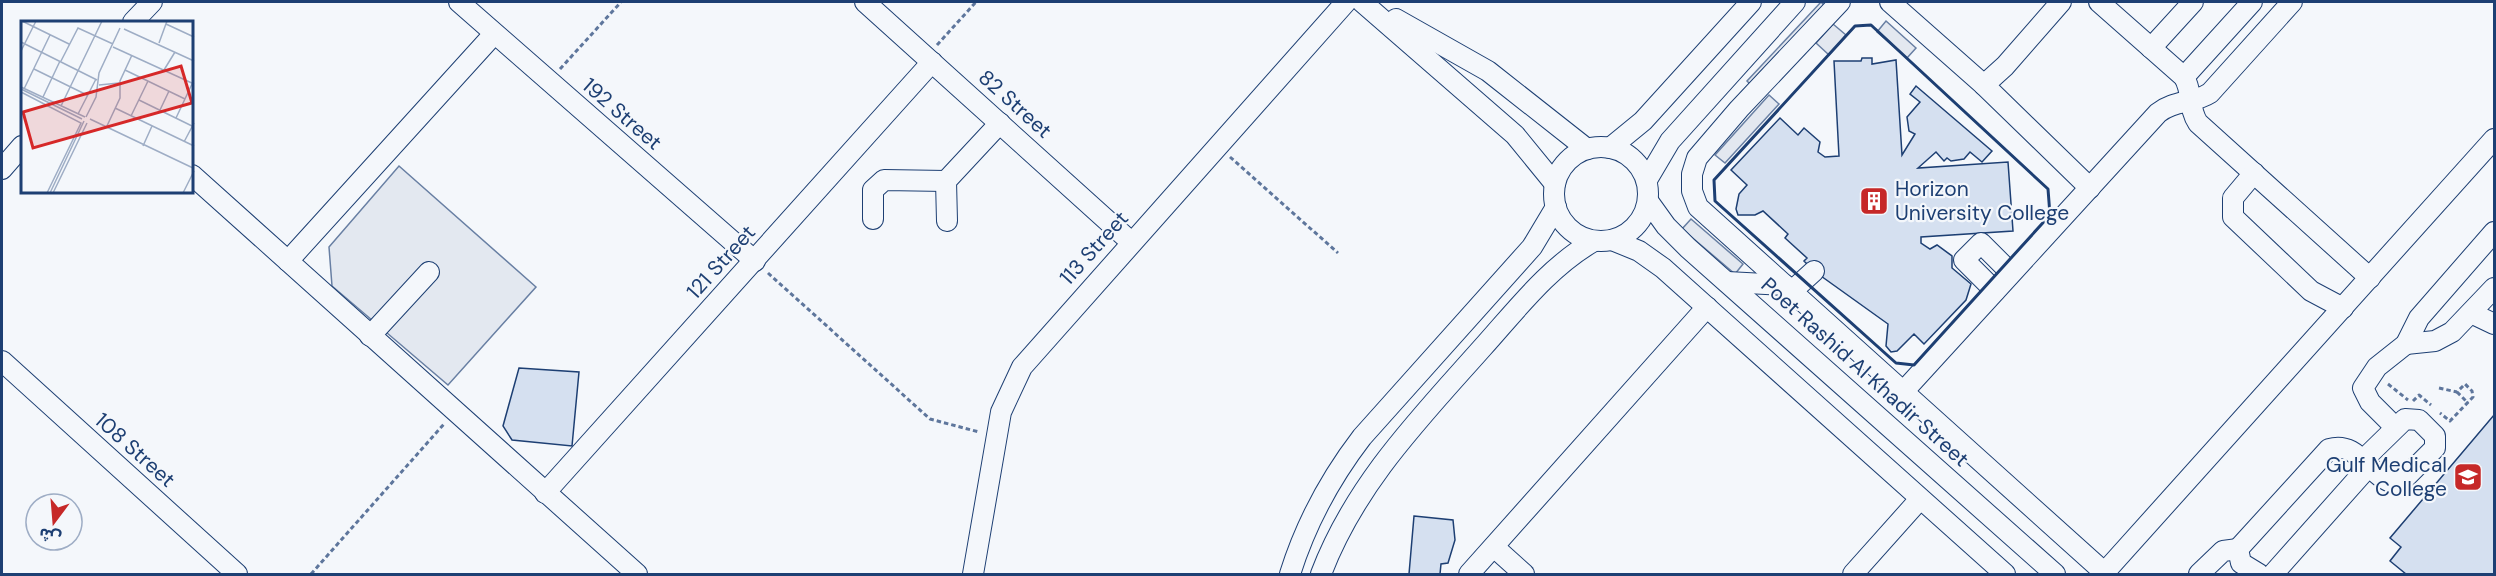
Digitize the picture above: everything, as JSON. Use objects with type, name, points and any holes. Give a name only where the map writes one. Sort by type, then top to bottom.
[{"type":"street","points":[[134,21],[152,2]]},
{"type":"street","name":"192 Street","points":[[459,2],[754,261]]},
{"type":"street","name":"82 Street","points":[[865,2],[1131,242]]},
{"type":"street","name":"113 Street","points":[[973,574],[996,436],[1004,404],[1023,366],[1346,2]]},
{"type":"street","points":[[1362,2],[1515,135],[1530,150],[1555,184]]},
{"type":"street","points":[[1367,2],[1488,71],[1587,149]]},
{"type":"street","points":[[1611,148],[1643,121],[1751,2]]},
{"type":"street","points":[[1321,574],[1348,513],[1396,445],[1550,271],[1603,240],[1632,230],[1640,222],[1648,201],[1647,180],[1663,150],[1794,2]]},
{"type":"street","points":[[1840,2],[1738,110],[1697,158],[1692,174],[1692,191],[1698,207],[2105,574],[2494,139]]},
{"type":"street","points":[[1890,2],[1984,85],[2090,188]]},
{"type":"street","points":[[1984,85],[2005,66],[2061,2]]},
{"type":"street","points":[[2099,2],[2184,77],[2190,88],[2194,116],[2198,123],[2370,278]]},
{"type":"street","points":[[2151,48],[2193,2]]},
{"type":"street","points":[[2184,77],[2252,2]]},
{"type":"street","points":[[1902,393],[2158,113],[2173,103],[2191,100],[2210,93],[2292,2]]},
{"type":"street","points":[[288,261],[494,34]]},
{"type":"street","name":"121 Street","points":[[545,493],[754,261],[929,59]]},
{"type":"street","points":[[1687,121],[1738,110]]},
{"type":"street","points":[[947,221],[946,181],[1000,123]]},
{"type":"street","points":[[2,169],[21,147]]},
{"type":"street","points":[[1647,180],[1633,159],[1611,148],[1587,149],[1566,162],[1555,184],[1556,207],[1564,223],[1577,234],[1603,240],[1651,259],[2006,574]]},
{"type":"street","points":[[2254,173],[2233,198],[2233,217],[2312,291],[2343,308]]},
{"type":"street","points":[[194,177],[637,574]]},
{"type":"street","points":[[873,219],[873,190],[884,180],[946,181]]},
{"type":"street","name":"Poet Rashid Al Khadir Street","points":[[1648,201],[1677,237],[2055,574]]},
{"type":"street","points":[[1290,574],[1307,524],[1341,464],[1362,437],[1532,247],[1556,207]]},
{"type":"street","points":[[2395,427],[2370,402],[2363,388],[2377,368],[2406,344],[2419,318],[2494,232]]},
{"type":"street","points":[[1995,291],[1964,260],[1981,243],[2012,273]]},
{"type":"street","points":[[1727,282],[1788,288],[1814,271]]},
{"type":"street","points":[[370,336],[429,272]]},
{"type":"street","points":[[2406,344],[2435,341],[2452,332],[2494,288]]},
{"type":"street","points":[[1469,574],[1707,307]]},
{"type":"street","points":[[2471,313],[2494,324]]},
{"type":"street","name":"108 Street","points":[[2,361],[237,574]]},
{"type":"street","points":[[2199,574],[2223,551],[2238,549],[2330,449],[2340,446],[2350,449],[2366,463],[2388,482],[2395,483],[2406,477],[2434,448],[2434,436],[2419,420],[2405,419],[2395,427],[2366,463],[2273,574]]},
{"type":"street","points":[[1853,574],[1920,499]]},
{"type":"street","points":[[1494,548],[1524,574]]},
{"type":"street","points":[[2238,549],[2241,563],[2259,574]]},
{"type":"path","points":[[549,81],[621,2]]},
{"type":"path","points":[[929,59],[976,2]]},
{"type":"path","points":[[1217,146],[1338,253]]},
{"type":"path","points":[[754,261],[930,419],[996,436]]},
{"type":"path","points":[[2370,402],[2389,383],[2412,403],[2419,395],[2450,421],[2473,397],[2472,391],[2465,384],[2457,392]]},
{"type":"path","points":[[2439,388],[2457,392],[2468,403]]},
{"type":"path","points":[[311,574],[455,412]]},
{"type":"shaded area","points":[[1821,2],[1828,9],[1754,88],[1747,81]]},
{"type":"shaded area","points":[[1886,21],[1916,48],[1907,58],[1877,32]]},
{"type":"shaded area","points":[[1833,24],[1846,35],[1829,55],[1816,43]]},
{"type":"shaded area","points":[[1769,95],[1779,104],[1725,163],[1715,155]]},
{"type":"shaded area","points":[[399,166],[536,287],[448,385],[332,286],[329,247]]},
{"type":"shaded area","points":[[1691,219],[1743,264],[1735,274],[1682,229]]},
{"type":"building","name":"Horizon University College","points":[[1862,58],[1872,58],[1872,64],[1896,60],[1902,155],[1915,134],[1909,131],[1907,117],[1920,102],[1910,94],[1916,86],[1992,151],[1982,162],[1970,152],[1964,159],[1951,161],[1947,158],[1944,161],[1936,152],[1918,168],[2008,162],[2013,231],[1921,237],[1921,243],[1930,249],[1937,245],[1952,256],[1952,268],[1971,284],[1966,300],[1924,344],[1914,334],[1897,351],[1891,352],[1886,346],[1888,324],[1814,271],[1804,261],[1807,258],[1785,238],[1788,234],[1763,211],[1755,215],[1738,215],[1736,209],[1739,194],[1747,185],[1731,170],[1780,118],[1798,135],[1804,128],[1820,142],[1818,152],[1825,157],[1839,156],[1834,61],[1861,61]]},
{"type":"building","points":[[519,368],[579,372],[572,446],[512,440],[503,426]]},
{"type":"building","name":"Gulf Medical College","points":[[2494,415],[2494,574],[2406,574],[2390,561],[2401,547],[2390,538]]},
{"type":"building","points":[[1414,516],[1453,520],[1455,540],[1448,563],[1441,564],[1440,574],[1409,574]]},
{"type":"wall","points":[[1871,25],[2048,189],[2050,215],[1914,365],[1896,363],[1715,201],[1714,180],[1855,26],[1871,25]]},
{"type":"place","name":"Horizon University College","points":[[1874,201]]},
{"type":"place","name":"Gulf Medical College","points":[[2468,477]]}]
